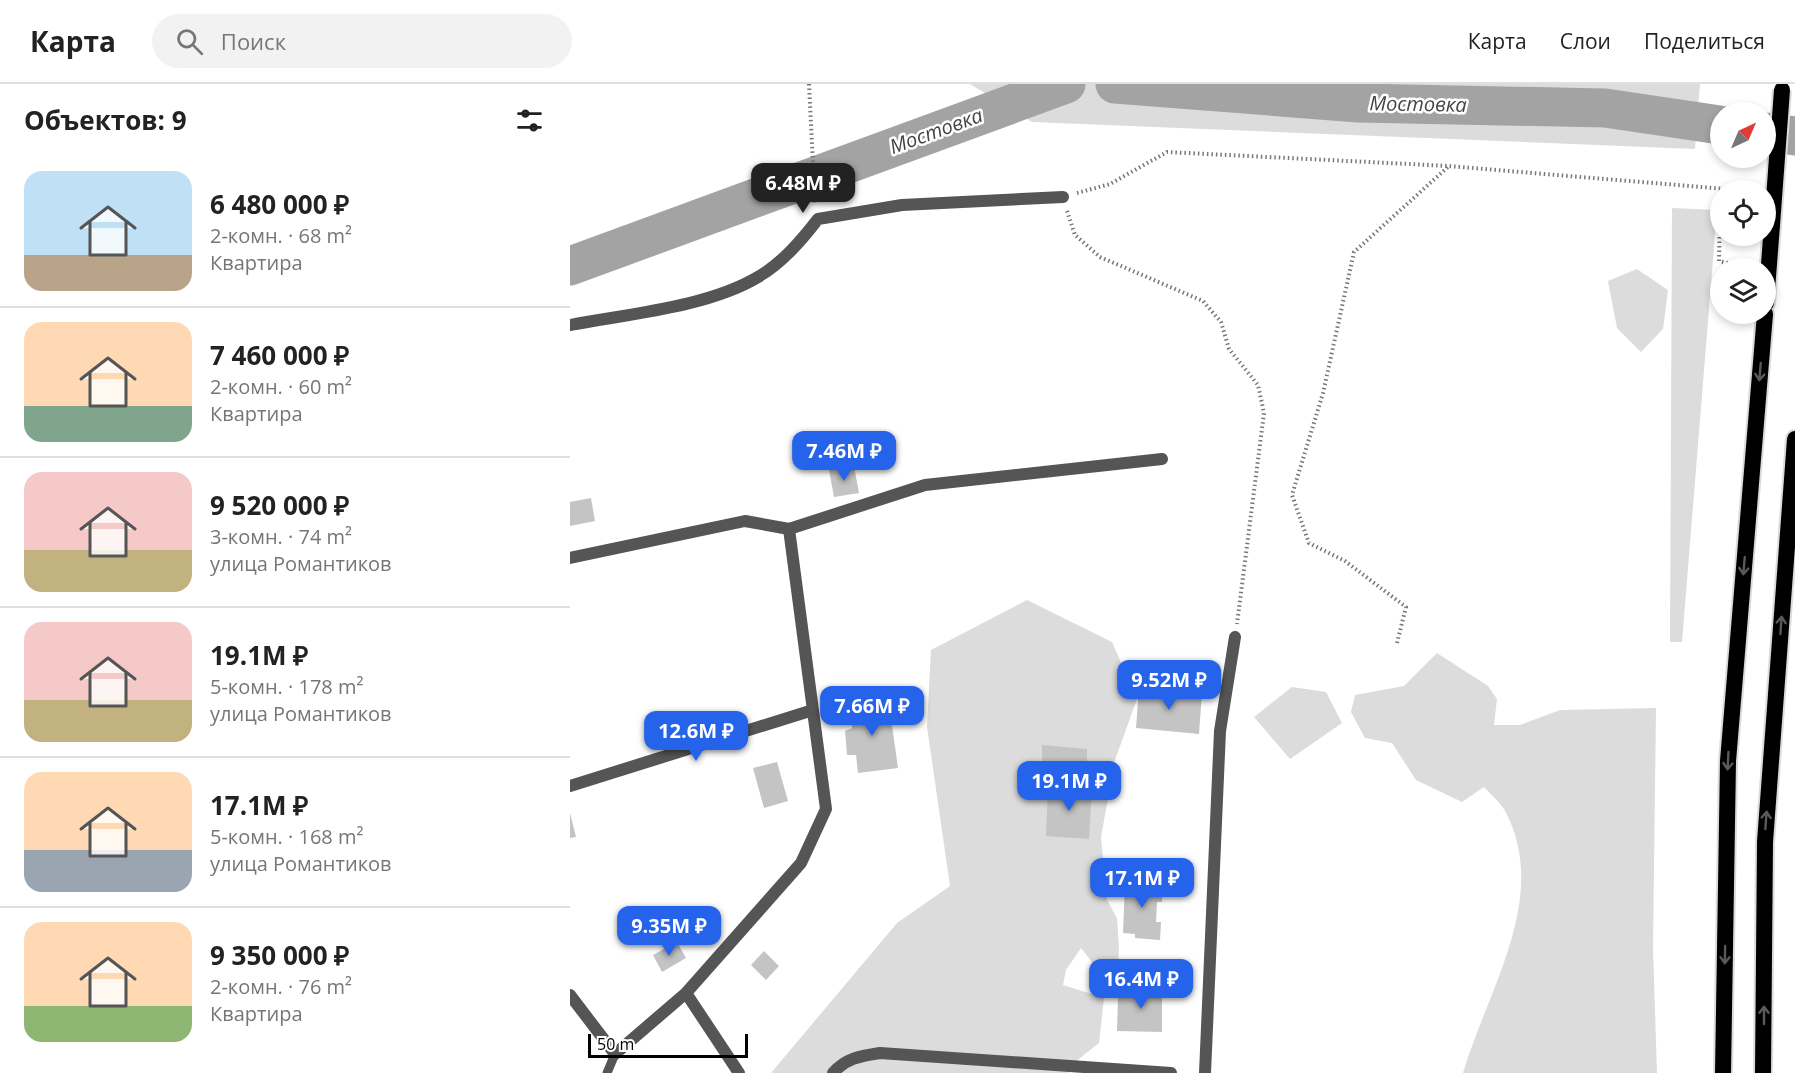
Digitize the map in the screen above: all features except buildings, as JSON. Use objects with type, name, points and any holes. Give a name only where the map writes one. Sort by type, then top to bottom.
[{"type":"highway","points":[[1769,258],[1783,87]]},
{"type":"highway","points":[[1723,1073],[1728,760],[1764,324]]},
{"type":"highway","points":[[1763,1073],[1765,842],[1795,439]]},
{"type":"street","points":[[570,326],[718,297],[759,277],[795,248],[818,219],[902,205],[1063,197]]},
{"type":"street","points":[[570,558],[745,521],[789,530],[925,486],[1162,459]]},
{"type":"street","points":[[570,995],[615,1054],[686,993],[801,864],[826,809],[789,530]]},
{"type":"street","points":[[1205,1073],[1220,731],[1235,637]]},
{"type":"street","points":[[570,786],[813,710]]},
{"type":"street","points":[[686,993],[739,1073]]},
{"type":"street","points":[[833,1073],[840,1065],[854,1057],[880,1053],[1171,1073]]},
{"type":"lane","points":[[607,1073],[615,1054]]},
{"type":"path","points":[[809,84],[818,219]]},
{"type":"path","points":[[1235,637],[1264,413],[1258,385],[1229,350],[1221,322],[1203,301],[1100,257],[1075,235],[1063,197],[1110,184],[1167,152],[1449,166],[1710,189]]},
{"type":"path","points":[[1397,643],[1406,607],[1345,561],[1308,543],[1292,495],[1323,393],[1354,252],[1449,166]]},
{"type":"shaded area","points":[[970,84],[1700,84],[1695,149],[1032,122]]},
{"type":"shaded area","points":[[1672,208],[1710,210],[1710,246],[1714,246],[1713,258],[1710,258],[1710,296],[1682,642],[1670,642]]},
{"type":"shaded area","points":[[1637,269],[1668,290],[1663,329],[1641,352],[1617,328],[1608,281]]},
{"type":"shaded area","points":[[1027,600],[1112,642],[1137,699],[1115,760],[1101,837],[1107,900],[1117,918],[1119,950],[1117,984],[1106,980],[1081,948],[1066,970],[1063,985],[1104,998],[1099,1043],[1075,1062],[1069,1073],[771,1073],[897,923],[950,886],[927,727],[931,650]]},
{"type":"shaded area","points":[[1437,653],[1488,686],[1497,699],[1494,725],[1520,725],[1560,710],[1656,708],[1653,949],[1657,1073],[1463,1073],[1499,976],[1518,910],[1521,876],[1517,843],[1505,811],[1484,787],[1462,802],[1416,780],[1392,743],[1365,738],[1351,712],[1355,695],[1404,686]]},
{"type":"shaded area","points":[[1292,687],[1326,692],[1342,723],[1290,759],[1254,717]]},
{"type":"waterway","name":"Мостовка","points":[[570,266],[1066,84]]},
{"type":"waterway","name":"Мостовка","points":[[1115,84],[1358,103],[1605,108],[1710,124]]},
{"type":"waterway","name":"Мостовка","points":[[1776,133],[1795,136]]}]
